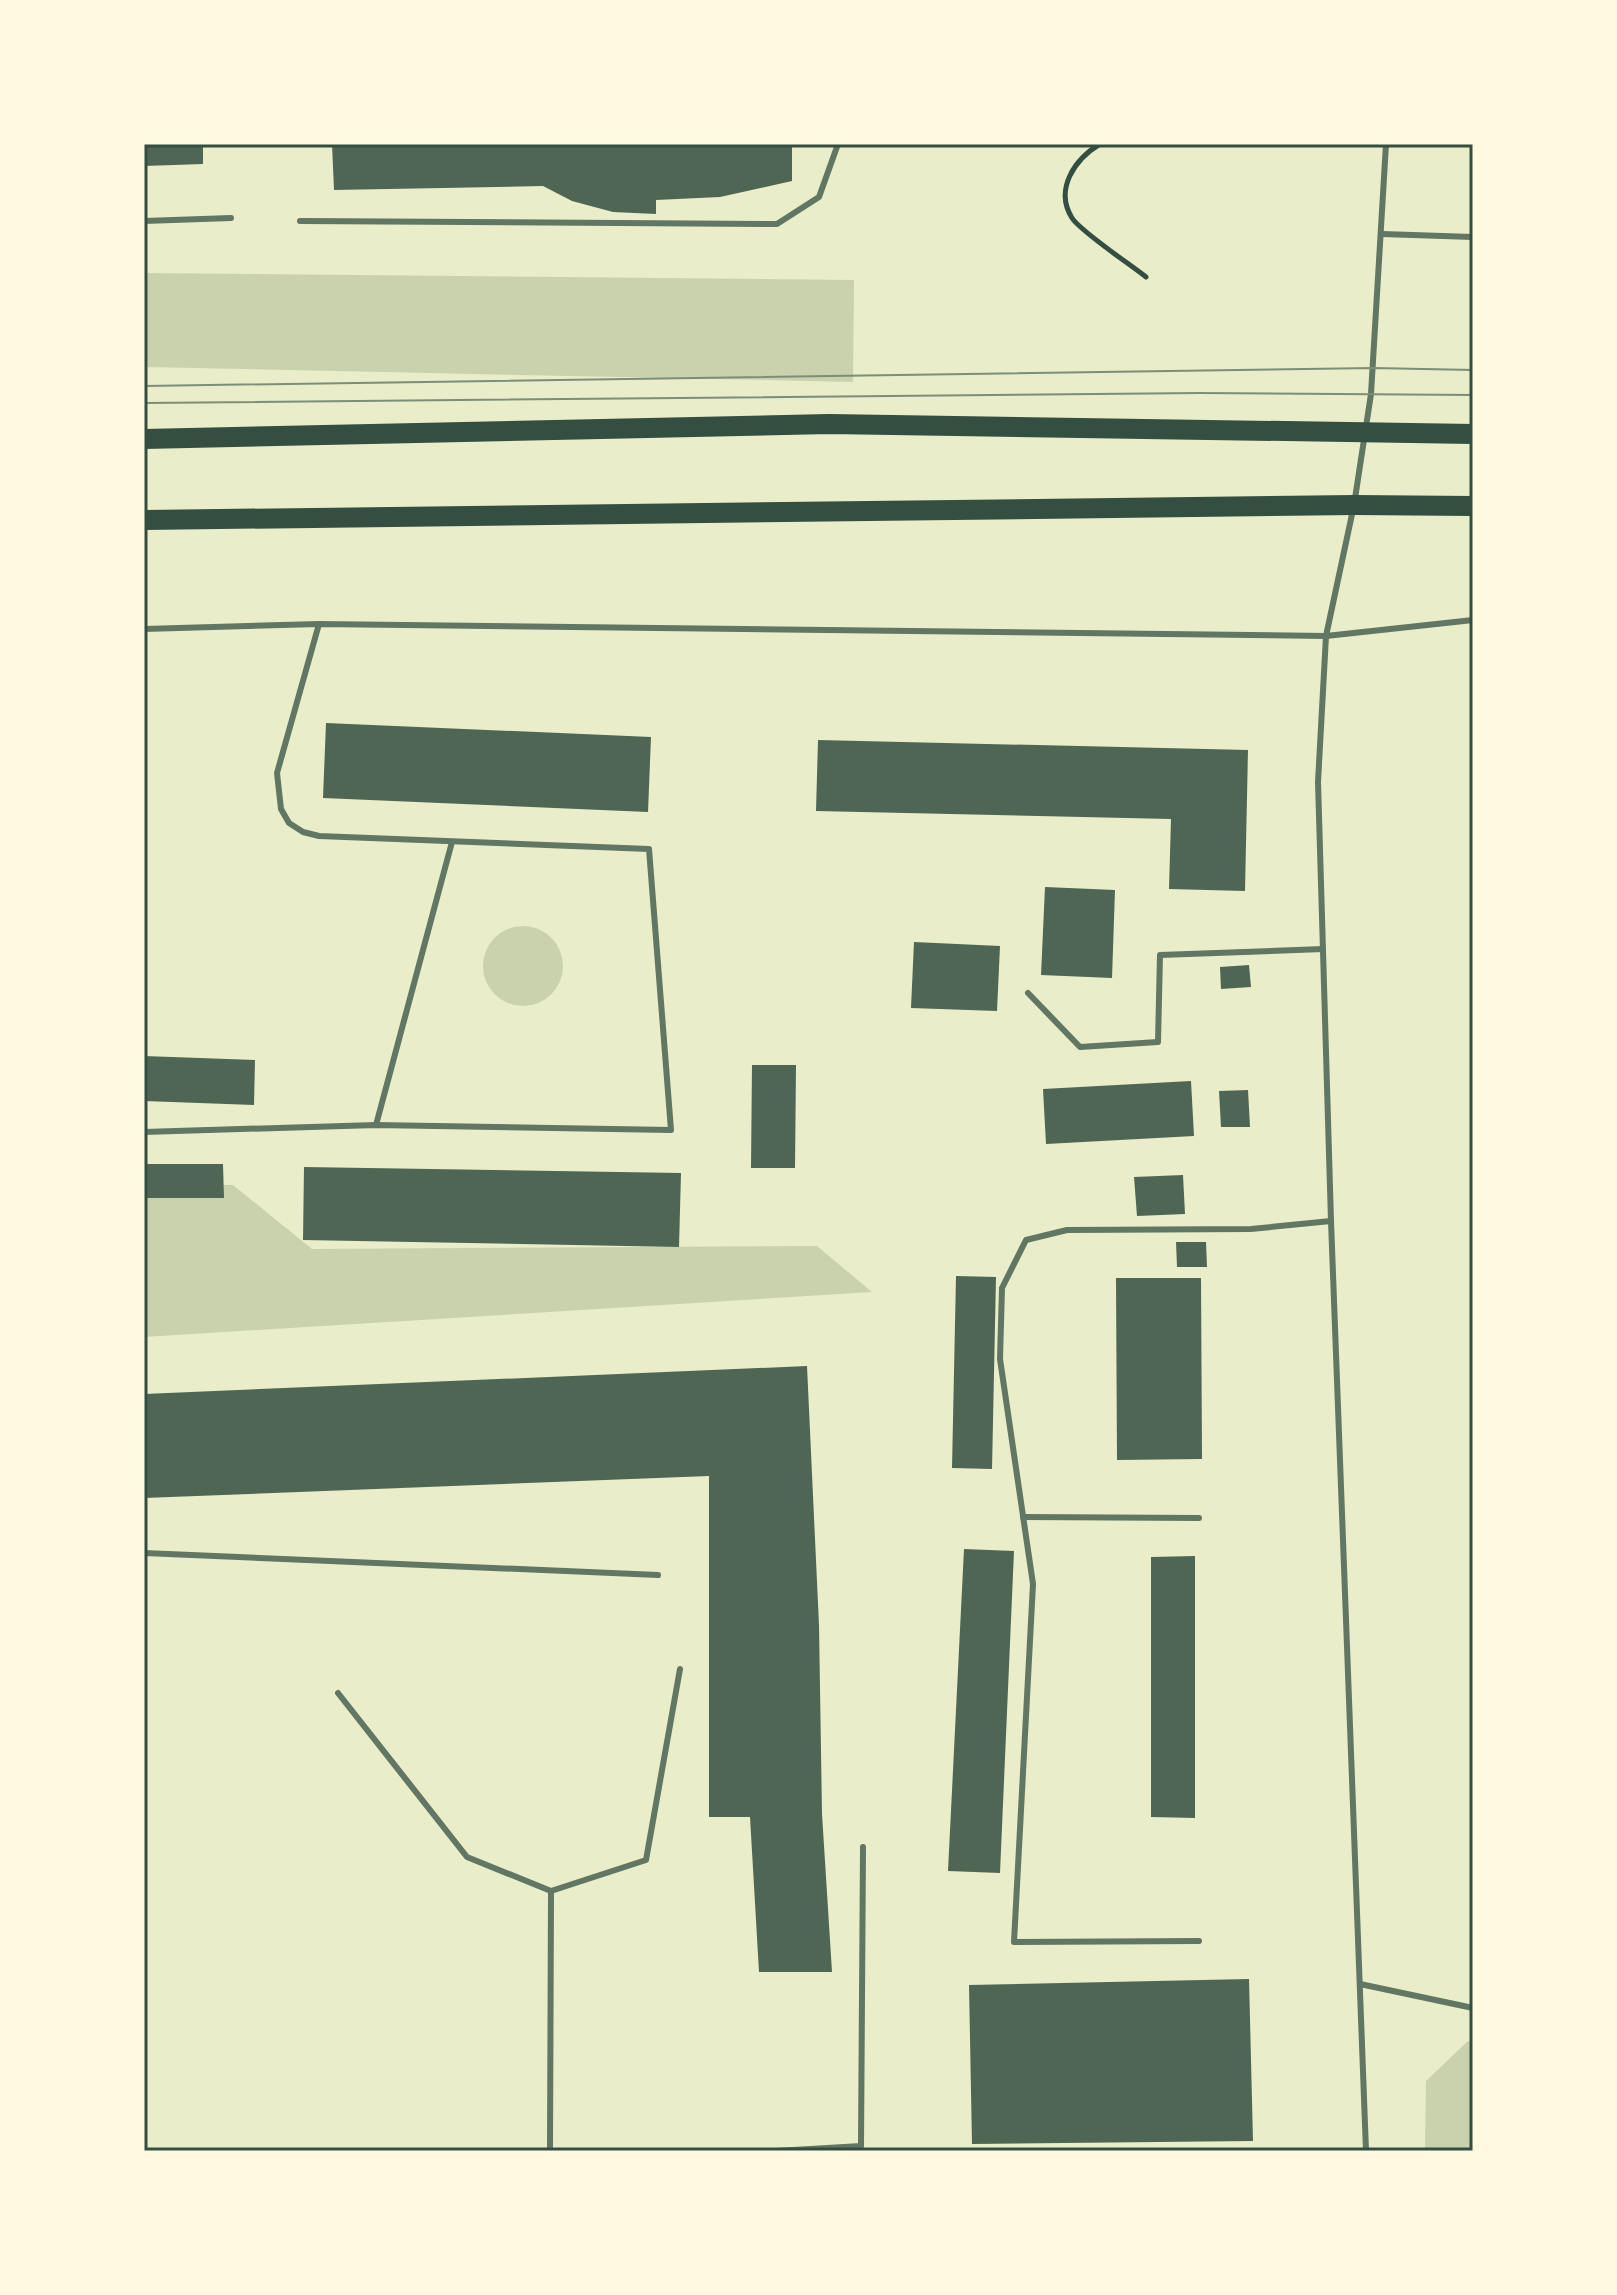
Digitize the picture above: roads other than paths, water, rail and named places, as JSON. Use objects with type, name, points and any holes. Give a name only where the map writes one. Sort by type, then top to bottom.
[{"type":"main road","points":[[144,439],[829,424],[1473,434]]},
{"type":"main road","points":[[144,520],[1473,506]]},
{"type":"lane","points":[[300,221],[777,224],[819,197],[838,144]]},
{"type":"lane","points":[[1366,2151],[1318,782],[1326,636],[1354,505],[1374,368],[1386,144]]},
{"type":"lane","points":[[144,221],[231,218]]},
{"type":"lane","points":[[1382,234],[1473,237]]},
{"type":"lane","points":[[144,629],[319,624],[1326,636],[1473,620]]},
{"type":"lane","points":[[144,1132],[376,1125],[671,1130],[649,849],[319,836],[303,832],[289,823],[281,809],[277,773],[319,624]]},
{"type":"lane","points":[[376,1125],[452,842]]},
{"type":"lane","points":[[1028,993],[1080,1047],[1158,1042],[1160,955],[1323,949]]},
{"type":"lane","points":[[1199,1941],[1014,1942],[1033,1584],[1000,1359],[1002,1288],[1026,1240],[1067,1230],[1251,1229],[1331,1221]]},
{"type":"lane","points":[[1023,1517],[1199,1518]]},
{"type":"lane","points":[[144,1553],[658,1575]]},
{"type":"lane","points":[[338,1693],[467,1857],[551,1891],[646,1860],[680,1669]]},
{"type":"lane","points":[[776,2151],[861,2146],[863,1847]]},
{"type":"lane","points":[[550,2151],[551,1891]]},
{"type":"lane","points":[[1360,1984],[1473,2008]]},
{"type":"tram line","points":[[144,386],[1374,368],[1473,370]]},
{"type":"tram line","points":[[144,403],[1200,393],[1473,395]]}]
